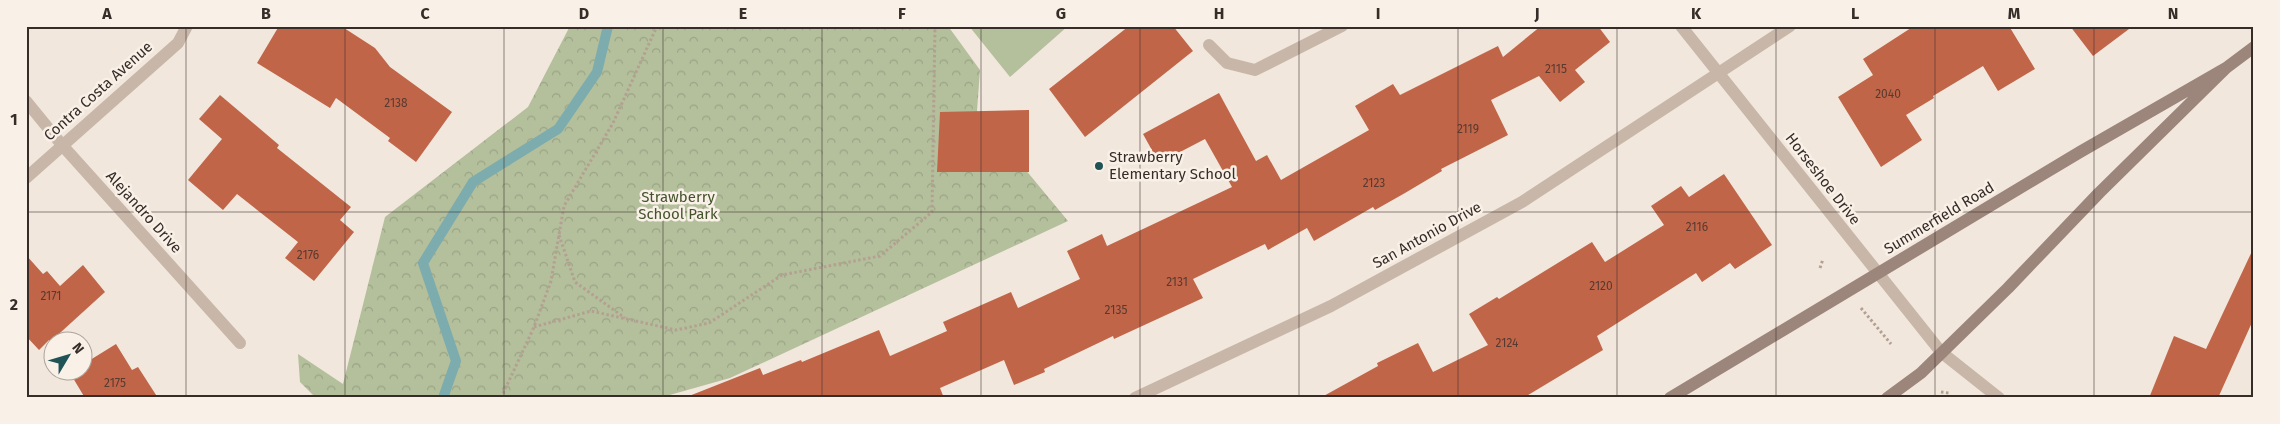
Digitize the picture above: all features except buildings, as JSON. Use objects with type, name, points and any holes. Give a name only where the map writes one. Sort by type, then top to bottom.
[{"type":"street","name":"Contra Costa Avenue","points":[[26,178],[178,42],[187,26]]},
{"type":"street","points":[[1209,45],[1227,63],[1255,70],[1342,26]]},
{"type":"street","name":"Horseshoe Drive","points":[[1681,26],[1941,352],[1999,398]]},
{"type":"street","name":"San Antonio Drive","points":[[1135,398],[1331,306],[1522,202],[1790,26]]},
{"type":"street","name":"Summerfield Road","points":[[1670,398],[2226,68],[2254,47]]},
{"type":"street","name":"Summerfield Road","points":[[1887,398],[1921,373],[2226,68]]},
{"type":"street","name":"Alejandro Drive","points":[[26,101],[62,145],[240,342]]},
{"type":"path","points":[[501,398],[534,327],[551,281],[564,206],[614,123],[657,26]]},
{"type":"path","points":[[534,327],[591,311],[676,330],[709,323],[782,274],[880,256],[932,212],[935,26]]},
{"type":"path","points":[[559,234],[574,282],[626,319]]},
{"type":"path","points":[[1820,268],[1824,259]]},
{"type":"path","points":[[1861,308],[1892,344]]},
{"type":"path","points":[[1941,392],[1949,392]]},
{"type":"green space","name":"Strawberry School Park","points":[[570,26],[948,26],[980,70],[977,111],[1068,221],[730,378],[659,398],[316,398],[300,382],[298,354],[343,384],[385,217],[528,107]]},
{"type":"green space","points":[[969,26],[1068,26],[1010,77]]},
{"type":"waterway","points":[[443,398],[456,361],[423,263],[473,182],[558,129],[597,72],[608,26]]},
{"type":"place","name":"Strawberry Elementary School","points":[[1099,166]]}]
